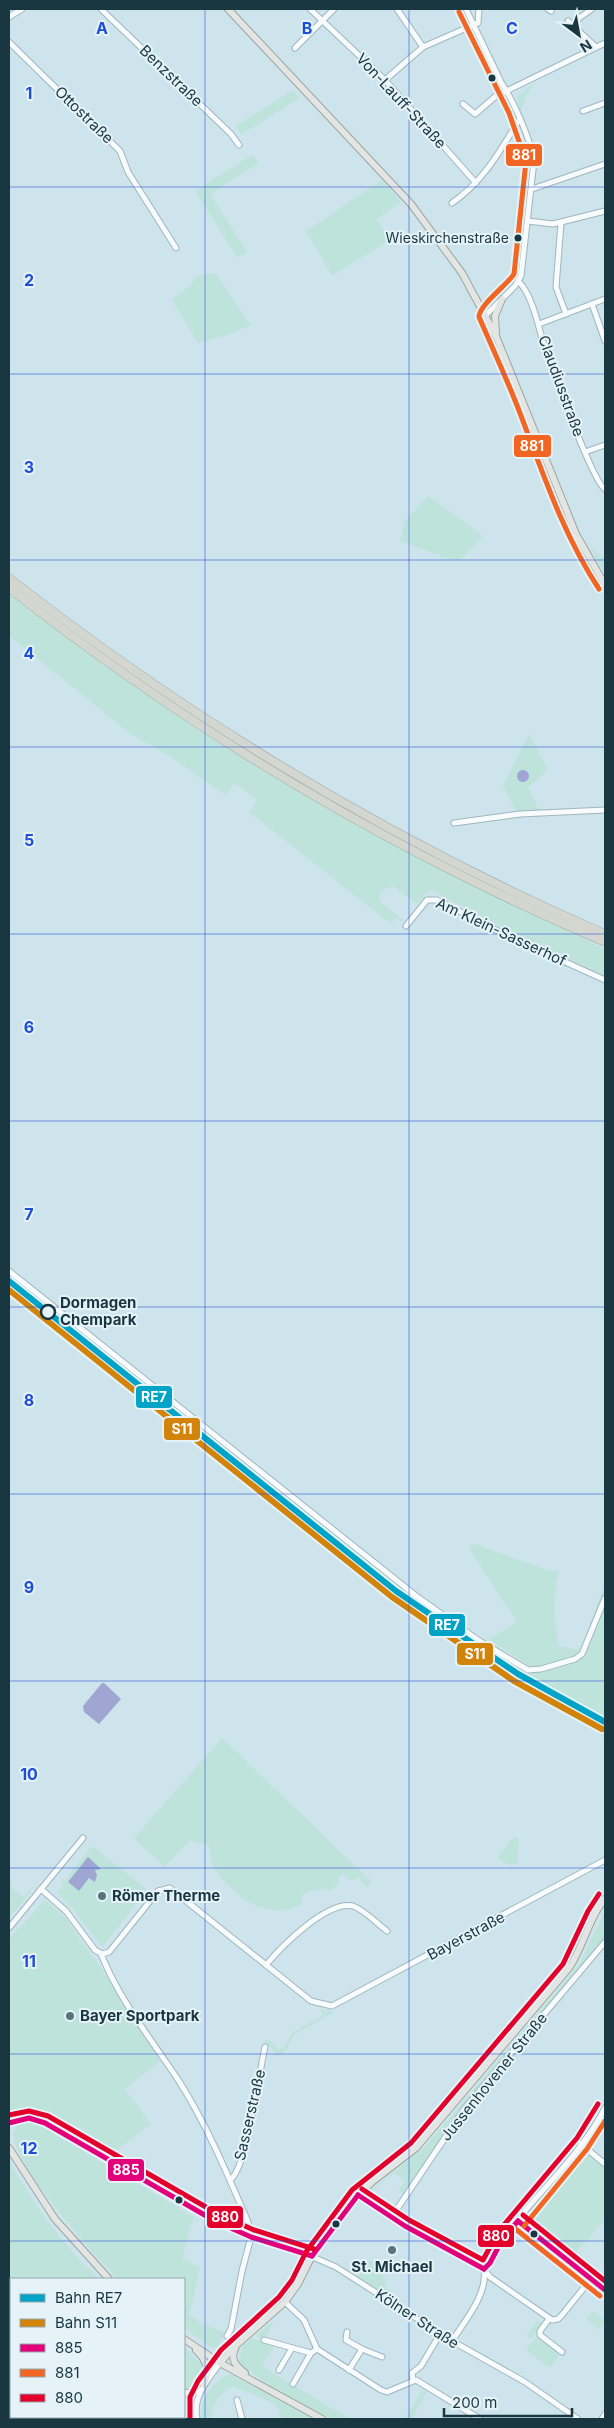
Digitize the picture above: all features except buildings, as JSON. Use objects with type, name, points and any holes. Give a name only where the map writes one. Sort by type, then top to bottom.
[{"type":"highway","points":[[9,578],[64,621],[148,681],[286,770],[447,858],[605,934]]},
{"type":"highway","points":[[9,588],[140,686],[285,778],[436,861],[605,942]]},
{"type":"main road","points":[[228,9],[338,124],[424,220],[462,273],[496,336],[566,514],[584,551],[605,584]]},
{"type":"main road","points":[[496,336],[495,316],[502,299]]},
{"type":"main road","points":[[220,2363],[238,2344],[285,2302],[298,2284],[312,2256],[358,2195],[416,2148],[569,1968],[582,1947],[596,1911],[605,1899]]},
{"type":"main road","points":[[9,2148],[55,2219],[108,2278]]},
{"type":"main road","points":[[187,2341],[220,2363],[322,2419]]},
{"type":"main road","points":[[187,2341],[206,2363],[208,2372],[202,2388]]},
{"type":"main road","points":[[238,2344],[233,2353],[234,2363],[254,2381]]},
{"type":"street","points":[[9,17],[22,9]]},
{"type":"street","name":"Benzstraße","points":[[102,9],[231,134],[238,144]]},
{"type":"street","name":"Von-Lauff-Straße","points":[[310,9],[384,80],[476,183]]},
{"type":"street","points":[[295,48],[334,9]]},
{"type":"street","points":[[397,9],[423,47]]},
{"type":"street","points":[[466,9],[500,82],[508,92],[533,152],[532,189],[519,282],[486,315]]},
{"type":"street","points":[[384,80],[423,47],[478,23],[479,9]]},
{"type":"street","points":[[574,25],[579,18],[592,9]]},
{"type":"street","points":[[568,21],[596,47]]},
{"type":"street","name":"Ottostraße","points":[[9,42],[120,151],[128,172],[176,248]]},
{"type":"street","points":[[463,104],[475,114],[496,96],[508,92],[605,43]]},
{"type":"street","points":[[583,112],[605,102]]},
{"type":"street","points":[[452,202],[476,183],[519,120]]},
{"type":"street","points":[[532,189],[540,188],[605,164]]},
{"type":"street","points":[[528,220],[561,223],[605,211]]},
{"type":"street","points":[[561,223],[556,287],[566,314]]},
{"type":"street","name":"Claudiusstraße","points":[[519,282],[524,288],[538,324],[585,452],[598,483],[605,489]]},
{"type":"street","points":[[538,324],[605,299]]},
{"type":"street","points":[[592,304],[605,341]]},
{"type":"street","points":[[585,452],[605,445]]},
{"type":"street","points":[[454,823],[520,814],[605,810]]},
{"type":"street","name":"Am Klein-Sasserhof","points":[[406,926],[426,900],[437,900],[510,937],[605,980]]},
{"type":"street","points":[[9,1271],[414,1595],[528,1670],[541,1670],[579,1657],[584,1651],[605,1598]]},
{"type":"street","points":[[9,1928],[83,1838]]},
{"type":"street","name":"Bayerstraße","points":[[266,1965],[311,2002],[325,2006],[339,2004],[605,1860]]},
{"type":"street","points":[[100,1954],[111,1950],[158,1891],[165,1888],[174,1891],[266,1965],[298,1932],[326,1914],[344,1906],[356,1907],[387,1931]]},
{"type":"street","points":[[41,1890],[66,1911],[89,1945],[100,1954],[141,2027],[198,2114],[248,2222],[251,2238],[242,2270],[232,2329],[227,2336]]},
{"type":"street","name":"Jussenhovener Straße","points":[[391,2218],[465,2108],[605,1942]]},
{"type":"street","name":"Sasserstraße","points":[[230,2180],[237,2170],[249,2130],[258,2094],[265,2047]]},
{"type":"street","points":[[452,2341],[478,2296],[484,2283],[484,2269],[490,2263],[503,2238],[581,2144],[605,2108]]},
{"type":"street","name":"Kölner Straße","points":[[9,2124],[29,2118],[45,2123],[195,2211],[251,2238],[312,2256],[336,2267],[440,2334],[524,2382],[578,2419]]},
{"type":"street","points":[[581,2144],[605,2164]]},
{"type":"street","points":[[358,2195],[391,2218],[484,2269],[490,2277],[549,2319],[555,2320],[560,2318],[592,2279]]},
{"type":"street","points":[[518,2221],[605,2290]]},
{"type":"street","points":[[285,2302],[304,2320],[316,2349],[349,2370],[384,2391],[392,2390],[413,2380]]},
{"type":"street","points":[[549,2319],[540,2331],[540,2335],[562,2352]]},
{"type":"street","points":[[347,2332],[346,2340],[382,2357]]},
{"type":"street","points":[[413,2380],[414,2370],[421,2366],[440,2334]]},
{"type":"street","points":[[264,2340],[311,2353]]},
{"type":"street","points":[[279,2370],[292,2348]]},
{"type":"street","points":[[293,2384],[311,2353],[316,2349]]},
{"type":"street","points":[[349,2370],[362,2349]]},
{"type":"street","points":[[197,2419],[196,2407],[202,2388],[220,2363]]},
{"type":"street","points":[[413,2380],[432,2389],[480,2419]]},
{"type":"street","points":[[185,2393],[202,2388]]},
{"type":"street","points":[[238,2400],[242,2419]]},
{"type":"street","points":[[602,2419],[605,2414]]},
{"type":"green space","points":[[534,83],[526,95],[521,113],[516,97]]},
{"type":"green space","points":[[293,90],[299,98],[241,135],[236,126]]},
{"type":"green space","points":[[252,155],[259,163],[210,194],[248,253],[237,257],[195,191]]},
{"type":"green space","points":[[382,180],[401,202],[376,220],[391,239],[332,276],[306,231]]},
{"type":"green space","points":[[215,273],[251,325],[227,335],[198,343],[172,300],[192,284],[197,276]]},
{"type":"green space","points":[[428,496],[483,536],[460,560],[449,559],[400,541],[405,521]]},
{"type":"green space","points":[[590,547],[605,559],[605,575]]},
{"type":"green space","points":[[9,594],[125,680],[205,734],[287,785],[397,846],[605,949],[605,976],[516,934],[430,890],[417,904],[393,886],[382,891],[379,897],[381,903],[403,920],[402,922],[396,918],[391,924],[249,812],[257,799],[234,783],[225,795],[171,757],[131,734],[9,636]]},
{"type":"green space","points":[[529,734],[548,770],[528,788],[539,810],[517,813],[503,785]]},
{"type":"green space","points":[[164,1396],[294,1502],[417,1598],[472,1638],[514,1664],[539,1673],[489,1639],[517,1622],[470,1550],[472,1543],[550,1571],[559,1571],[554,1608],[559,1646],[581,1650],[602,1591],[605,1588],[605,1721],[486,1653],[430,1614],[320,1531],[160,1401]]},
{"type":"green space","points":[[585,1718],[605,1728],[605,1738]]},
{"type":"green space","points":[[222,1738],[372,1883],[367,1887],[358,1877],[351,1881],[344,1874],[338,1877],[339,1882],[331,1891],[323,1888],[319,1891],[312,1890],[301,1896],[303,1904],[289,1909],[276,1910],[264,1908],[252,1904],[241,1897],[222,1878],[213,1865],[208,1844],[189,1841],[165,1867],[134,1838]]},
{"type":"green space","points":[[515,1836],[519,1840],[518,1863],[513,1865],[514,1867],[498,1859],[498,1856]]},
{"type":"green space","name":"Römer Therme","points":[[92,1846],[147,1890],[102,1947],[74,1910],[57,1893],[63,1887],[61,1885]]},
{"type":"green space","points":[[9,1880],[12,1884],[10,1887],[24,1897],[33,1886],[30,1893],[9,1918]]},
{"type":"green space","points":[[45,1900],[64,1916],[103,1971],[160,2061],[125,2089],[151,2124],[114,2152],[75,2130],[73,2131],[55,2119],[46,2129],[194,2217],[182,2258],[200,2267],[189,2316],[198,2320],[199,2323],[225,2332],[217,2348],[211,2347],[185,2329],[185,2278],[117,2278],[56,2209],[16,2147],[13,2133],[18,2125],[14,2116],[9,2118],[9,1939]]},
{"type":"green space","points":[[605,1910],[605,1938],[472,2094],[404,2193],[401,2193],[399,2189],[405,2181],[394,2173],[372,2191],[373,2197],[369,2192],[425,2147],[580,1963]]},
{"type":"green space","points":[[321,2010],[332,2011],[333,2013],[295,2034],[287,2049],[277,2056],[270,2046],[264,2046],[266,2039],[272,2042],[279,2050],[285,2046],[293,2032],[322,2016]]},
{"type":"green space","points":[[583,2150],[605,2169],[605,2220],[571,2257],[526,2224],[525,2221]]},
{"type":"green space","points":[[9,2161],[28,2193],[61,2238],[98,2278],[10,2278],[10,2418],[156,2418],[9,2419]]},
{"type":"green space","points":[[367,2261],[373,2262],[386,2281],[384,2286],[390,2291],[387,2296],[356,2276]]},
{"type":"green space","points":[[593,2311],[605,2321],[599,2330],[586,2320]]},
{"type":"green space","points":[[274,2320],[266,2338],[256,2337],[256,2336]]},
{"type":"green space","points":[[538,2320],[543,2324],[531,2339],[526,2336]]},
{"type":"green space","points":[[538,2335],[561,2352],[550,2368],[526,2350]]},
{"type":"green space","points":[[252,2338],[275,2346],[262,2366],[350,2419],[333,2419],[312,2411],[244,2367],[238,2361],[243,2346]]},
{"type":"green space","points":[[185,2348],[202,2365],[201,2379],[196,2386],[185,2390]]},
{"type":"green space","points":[[232,2375],[313,2419],[285,2419],[278,2415],[281,2410],[268,2401],[233,2386],[215,2404],[212,2419],[201,2419],[202,2405],[207,2393],[221,2378]]},
{"type":"green space","points":[[422,2389],[426,2393],[413,2417],[414,2419],[405,2419]]},
{"type":"water","points":[[523,770],[529,776],[523,782],[517,776]]},
{"type":"water","points":[[102,1683],[121,1699],[99,1724],[84,1712],[83,1706]]},
{"type":"water","points":[[88,1857],[101,1869],[95,1870],[97,1875],[95,1882],[89,1878],[79,1891],[68,1882]]},
{"type":"rail line","name":"RE7","points":[[9,1281],[396,1591],[518,1674],[605,1722]]},
{"type":"rail line","name":"S11","points":[[9,1290],[392,1597],[514,1681],[602,1729]]},
{"type":"transit line","name":"881","points":[[459,12],[509,113],[526,161],[514,274],[483,307],[479,317],[513,396],[563,523],[599,589]]},
{"type":"transit line","name":"880","points":[[190,2419],[190,2397],[198,2381],[221,2350],[279,2297],[292,2280],[306,2252],[352,2190],[411,2143],[563,1964],[588,1911],[599,1894]]},
{"type":"transit line","name":"880","points":[[362,2189],[409,2220],[483,2260],[498,2232],[577,2138],[598,2104]]},
{"type":"transit line","name":"880","points":[[9,2115],[29,2111],[48,2116],[218,2214],[254,2230],[314,2249]]},
{"type":"transit line","name":"885","points":[[9,2123],[29,2118],[45,2123],[215,2221],[251,2237],[312,2256]]},
{"type":"transit line","name":"881","points":[[524,2226],[587,2149],[605,2121]]},
{"type":"transit line","name":"885","points":[[358,2195],[405,2226],[484,2269]]},
{"type":"transit line","name":"885","points":[[312,2256],[358,2195]]},
{"type":"transit line","name":"880","points":[[523,2215],[605,2281]]},
{"type":"transit line","name":"885","points":[[518,2221],[605,2290]]},
{"type":"transit line","name":"885","points":[[484,2269],[490,2263],[503,2238],[518,2221]]},
{"type":"transit line","name":"881","points":[[513,2227],[600,2296]]},
{"type":"place","name":"Wieskirchenstraße","points":[[518,238]]},
{"type":"place","name":"Dormagen Chempark","points":[[48,1312]]},
{"type":"place","name":"Römer Therme","points":[[102,1896]]},
{"type":"place","name":"Bayer Sportpark","points":[[70,2016]]},
{"type":"place","name":"St. Michael","points":[[392,2250]]}]
